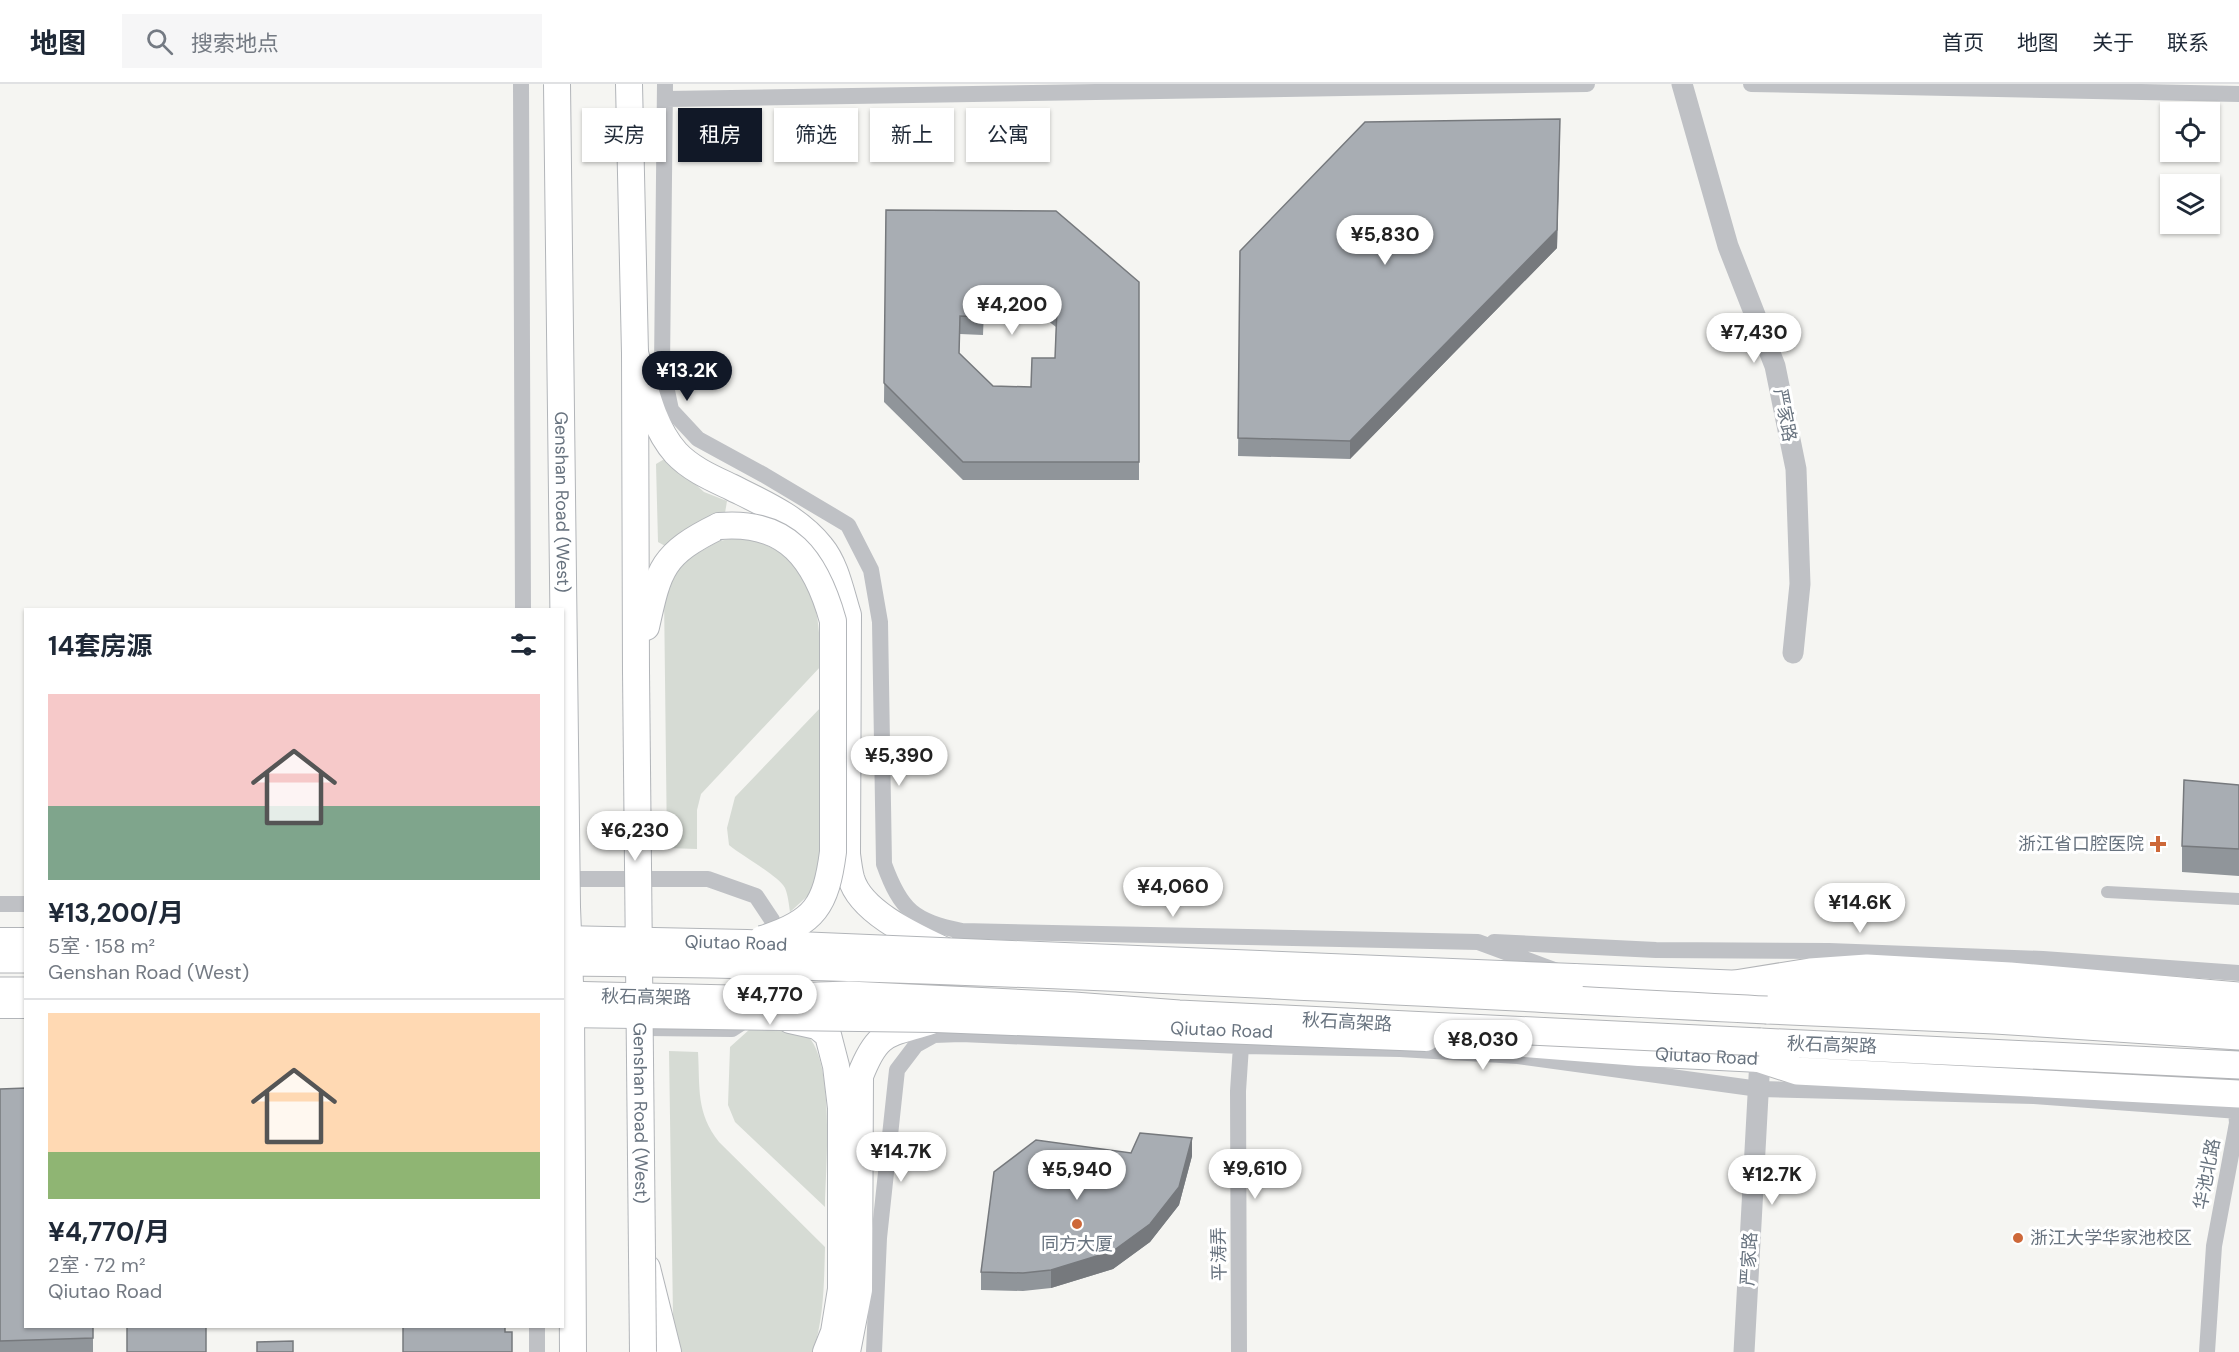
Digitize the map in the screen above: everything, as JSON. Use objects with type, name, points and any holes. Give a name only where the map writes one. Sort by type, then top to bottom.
[{"type":"highway","points":[[0,959],[24,959]]},
{"type":"highway","name":"秋石高架路","points":[[564,962],[725,963],[1087,976],[1995,1020],[2239,1036]]},
{"type":"highway","points":[[1735,984],[1810,972],[1867,968],[2010,976],[2239,996]]},
{"type":"highway","points":[[0,991],[24,991]]},
{"type":"highway","name":"秋石高架路","points":[[565,1011],[731,999],[848,995],[1074,1006],[1203,1016],[2239,1065]]},
{"type":"highway","points":[[1760,1059],[1797,1071],[2034,1083],[2238,1100]]},
{"type":"main road","name":"Genshan Road (West)","points":[[557,84],[562,608]]},
{"type":"main road","name":"Genshan Road (West)","points":[[629,84],[634,353],[643,1352]]},
{"type":"main road","points":[[634,353],[659,429],[677,454],[699,472],[777,509],[803,528],[822,548],[836,577],[848,615],[847,854],[851,880],[872,908],[894,925],[954,954]]},
{"type":"main road","points":[[555,608],[561,508]]},
{"type":"main road","points":[[636,671],[657,578],[671,558],[692,540],[719,526],[744,524],[770,531],[788,540],[807,560],[824,586],[833,621],[834,852],[829,884],[818,906],[804,920],[788,931],[747,943]]},
{"type":"main road","name":"Genshan Road (West)","points":[[564,800],[565,1011],[572,1352]]},
{"type":"main road","name":"Qiutao Road","points":[[564,939],[747,943],[954,954],[1914,992],[2239,1014]]},
{"type":"main road","points":[[0,941],[24,941]]},
{"type":"main road","points":[[0,1005],[24,1005]]},
{"type":"main road","name":"Qiutao Road","points":[[565,1011],[784,1018],[936,1019],[1460,1038],[1639,1053],[1760,1059],[2238,1100]]},
{"type":"main road","points":[[784,1018],[817,1026],[828,1035],[838,1076],[841,1108],[841,1289],[834,1332],[826,1352]]},
{"type":"main road","points":[[847,1352],[859,1290],[860,1076],[870,1050],[885,1035],[936,1019]]},
{"type":"main road","points":[[642,1247],[668,1352]]},
{"type":"main road","points":[[564,1314],[572,1352]]},
{"type":"street","points":[[521,84],[523,608]]},
{"type":"street","points":[[961,1034],[954,954],[931,925],[910,912],[894,892],[884,864],[880,622],[871,570],[848,525],[764,475],[698,440],[671,410],[662,367],[665,91],[1587,84]]},
{"type":"street","name":"严家路","points":[[1682,84],[1728,246],[1775,366],[1796,469],[1800,584],[1793,653]]},
{"type":"street","points":[[1750,84],[2239,93]]},
{"type":"street","points":[[564,879],[708,879],[756,896],[772,920],[777,957],[766,1007],[732,1029],[565,1011]]},
{"type":"street","points":[[2108,892],[2239,900]]},
{"type":"street","points":[[0,904],[24,904]]},
{"type":"street","points":[[1478,942],[1574,977]]},
{"type":"street","points":[[777,957],[1478,942],[1656,950],[1829,951],[2043,959],[2239,973]]},
{"type":"street","points":[[0,1017],[24,1017]]},
{"type":"street","points":[[874,1352],[879,1238],[890,1118],[897,1070],[916,1045],[934,1035],[961,1034],[1241,1046],[1400,1049],[1518,1056],[1759,1089],[2238,1100]]},
{"type":"street","name":"平涛弄","points":[[1239,1352],[1238,1091],[1241,1046]]},
{"type":"street","name":"严家路","points":[[1744,1352],[1760,1059]]},
{"type":"street","name":"华池北路","points":[[2207,1352],[2214,1246],[2237,1123],[2238,1100]]},
{"type":"street","points":[[537,1328],[537,1352]]},
{"type":"shaded area","points":[[666,458],[704,492],[727,501],[725,513],[694,526],[667,547],[658,542],[656,464]]},
{"type":"shaded area","points":[[742,537],[766,545],[784,556],[798,569],[808,584],[818,621],[821,666],[701,794],[697,810],[697,849],[667,848],[664,594],[675,566],[719,541]]},
{"type":"shaded area","points":[[823,705],[823,867],[812,892],[790,912],[785,888],[768,872],[729,845],[727,828],[735,797]]},
{"type":"shaded area","points":[[783,1027],[795,1029],[800,1030],[812,1041],[820,1060],[825,1084],[827,1139],[825,1207],[735,1122],[728,1105],[730,1047],[750,1029]]},
{"type":"shaded area","points":[[669,1051],[698,1052],[699,1089],[703,1110],[706,1121],[719,1142],[825,1247],[824,1287],[813,1352],[681,1352],[678,1348],[673,1316]]},
{"type":"building","points":[[1560,119],[1557,230],[1350,441],[1238,438],[1240,251],[1365,122]]},
{"type":"building","points":[[886,210],[1056,211],[1139,282],[1139,462],[963,462],[884,383]],"holes":[[[984,291],[1035,292],[1057,309],[1055,358],[1032,358],[1031,387],[993,386],[959,353],[960,316],[983,317]]]},
{"type":"building","points":[[2184,780],[2239,785],[2239,849],[2182,846]]},
{"type":"building","points":[[24,1088],[24,1328],[93,1328],[93,1338],[0,1341],[0,1089]]},
{"type":"building","name":"同方大厦","points":[[1140,1133],[1192,1138],[1179,1187],[1150,1224],[1113,1251],[1051,1270],[1023,1273],[981,1272],[994,1172],[1036,1140],[1131,1153]]},
{"type":"building","points":[[127,1328],[206,1328],[206,1352],[127,1352]]},
{"type":"building","points":[[403,1328],[505,1328],[505,1332],[512,1332],[512,1352],[403,1352]]},
{"type":"building","points":[[293,1341],[293,1352],[257,1352],[257,1342]]},
{"type":"place","name":"浙江省口腔医院","points":[[2158,844]]},
{"type":"place","name":"同方大厦","points":[[1077,1224]]},
{"type":"place","name":"浙江大学华家池校区","points":[[2018,1238]]}]
